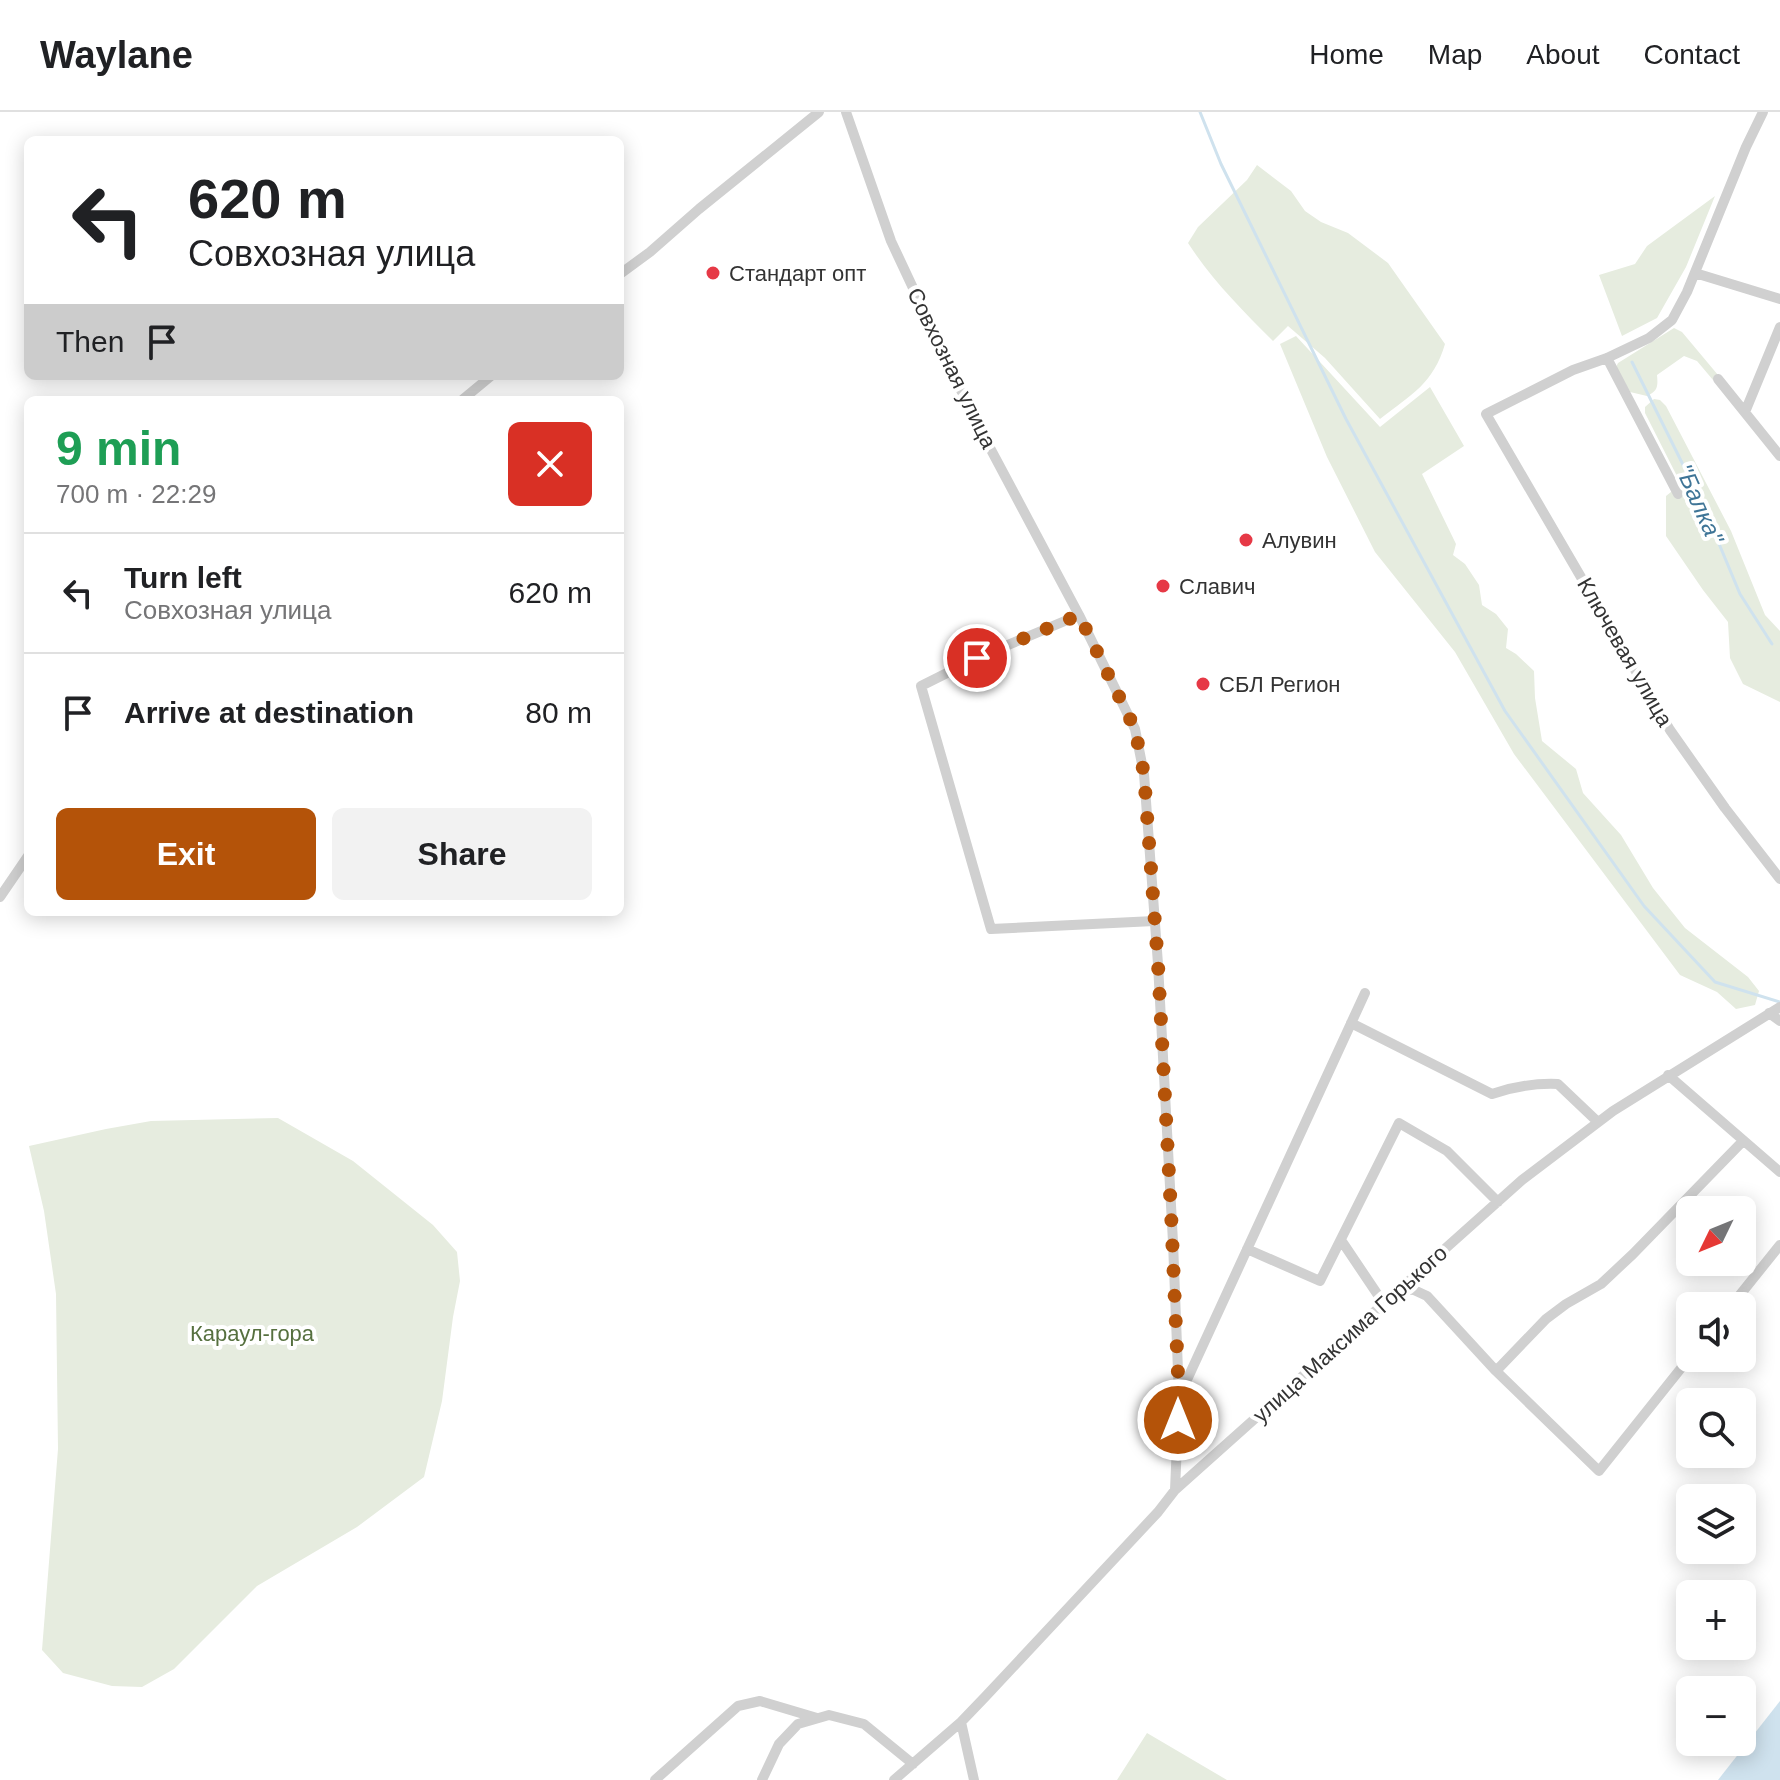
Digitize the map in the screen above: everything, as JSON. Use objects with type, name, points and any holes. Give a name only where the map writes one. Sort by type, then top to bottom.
[{"type":"street","points":[[624,271],[819,112]]},
{"type":"street","name":"Совхозная улица","points":[[846,112],[897,255],[973,416],[1079,615],[1135,729],[1144,774],[1174,1268],[1179,1397],[1175,1490]]},
{"type":"street","points":[[1678,494],[1607,358],[1649,338],[1667,325],[1678,311],[1763,112]]},
{"type":"street","points":[[1695,273],[1780,299]]},
{"type":"street","points":[[1745,412],[1780,327]]},
{"type":"street","name":"Ключевая улица","points":[[1607,358],[1573,370],[1486,414],[1670,730],[1780,879]]},
{"type":"street","points":[[1718,379],[1780,456]]},
{"type":"street","points":[[467,396],[486,380]]},
{"type":"street","points":[[1079,615],[977,658],[921,686],[991,929],[1154,921]]},
{"type":"street","points":[[0,897],[24,862]]},
{"type":"street","points":[[1179,1397],[1365,993]]},
{"type":"street","name":"улица Максима Горького","points":[[894,1780],[961,1722],[1158,1512],[1175,1490],[1522,1180],[1598,1122],[1668,1075],[1780,1007]]},
{"type":"street","points":[[1769,1013],[1780,1021]]},
{"type":"street","points":[[1351,1023],[1492,1094],[1514,1086],[1558,1084],[1598,1122]]},
{"type":"street","points":[[1668,1075],[1780,1172]]},
{"type":"street","points":[[1247,1249],[1320,1281],[1399,1123],[1447,1151],[1498,1202]]},
{"type":"street","points":[[1496,1371],[1546,1319],[1601,1284],[1743,1141]]},
{"type":"street","points":[[1341,1240],[1384,1304]]},
{"type":"street","points":[[1742,1292],[1780,1245]]},
{"type":"street","points":[[1400,1289],[1414,1290],[1427,1296],[1496,1371],[1599,1471],[1678,1372]]},
{"type":"street","points":[[655,1780],[738,1706],[760,1701],[817,1718]]},
{"type":"street","points":[[762,1780],[779,1744],[798,1724],[829,1715],[864,1724],[913,1764]]},
{"type":"street","points":[[961,1722],[974,1780]]},
{"type":"green space","points":[[1257,165],[1291,191],[1305,211],[1321,222],[1348,233],[1388,263],[1445,344],[1428,379],[1380,419],[1325,358],[1288,326],[1273,341],[1217,282],[1188,243],[1198,227],[1247,180]]},
{"type":"green space","points":[[1715,196],[1686,267],[1657,318],[1622,336],[1599,275],[1635,264],[1647,246]]},
{"type":"green space","points":[[1674,328],[1682,332],[1718,375],[1713,380],[1697,361],[1684,356],[1657,375],[1656,388],[1651,394],[1630,392],[1616,367],[1618,363]]},
{"type":"green space","points":[[1296,336],[1380,427],[1430,387],[1464,446],[1422,474],[1456,544],[1453,555],[1465,564],[1479,585],[1482,605],[1496,614],[1508,629],[1506,648],[1534,671],[1542,741],[1576,769],[1583,793],[1621,835],[1653,888],[1685,928],[1748,977],[1759,991],[1755,1005],[1736,1009],[1717,992],[1680,975],[1514,754],[1455,652],[1375,552],[1327,457],[1280,344]]},
{"type":"green space","points":[[1654,399],[1666,406],[1731,531],[1765,615],[1780,631],[1780,702],[1743,684],[1730,658],[1728,622],[1666,536],[1666,496],[1681,484],[1645,413],[1645,407]]},
{"type":"green space","name":"Караул-гора","points":[[278,1118],[353,1161],[433,1225],[457,1252],[460,1281],[442,1401],[424,1477],[357,1527],[257,1586],[174,1669],[142,1687],[112,1686],[63,1673],[42,1650],[58,1449],[56,1294],[44,1211],[29,1146],[151,1121]]},
{"type":"green space","points":[[1147,1733],[1227,1780],[1117,1780]]},
{"type":"water","points":[[1780,1701],[1780,1780],[1718,1780],[1737,1756],[1756,1756],[1756,1732]]},
{"type":"waterway","points":[[1200,112],[1221,164],[1346,419],[1505,711],[1644,906],[1715,982],[1780,1002]]},
{"type":"waterway","name":"\"Балка\"","points":[[1632,362],[1702,503],[1740,594],[1772,644]]},
{"type":"place","name":"Стандарт опт","points":[[713,273]]},
{"type":"place","name":"Алувин","points":[[1246,540]]},
{"type":"place","name":"Славич","points":[[1163,586]]},
{"type":"place","name":"СБЛ Регион","points":[[1203,684]]},
{"type":"route","points":[[977,658],[1079,615],[1135,729],[1144,774],[1158,964],[1175,1281],[1178,1420]]}]
